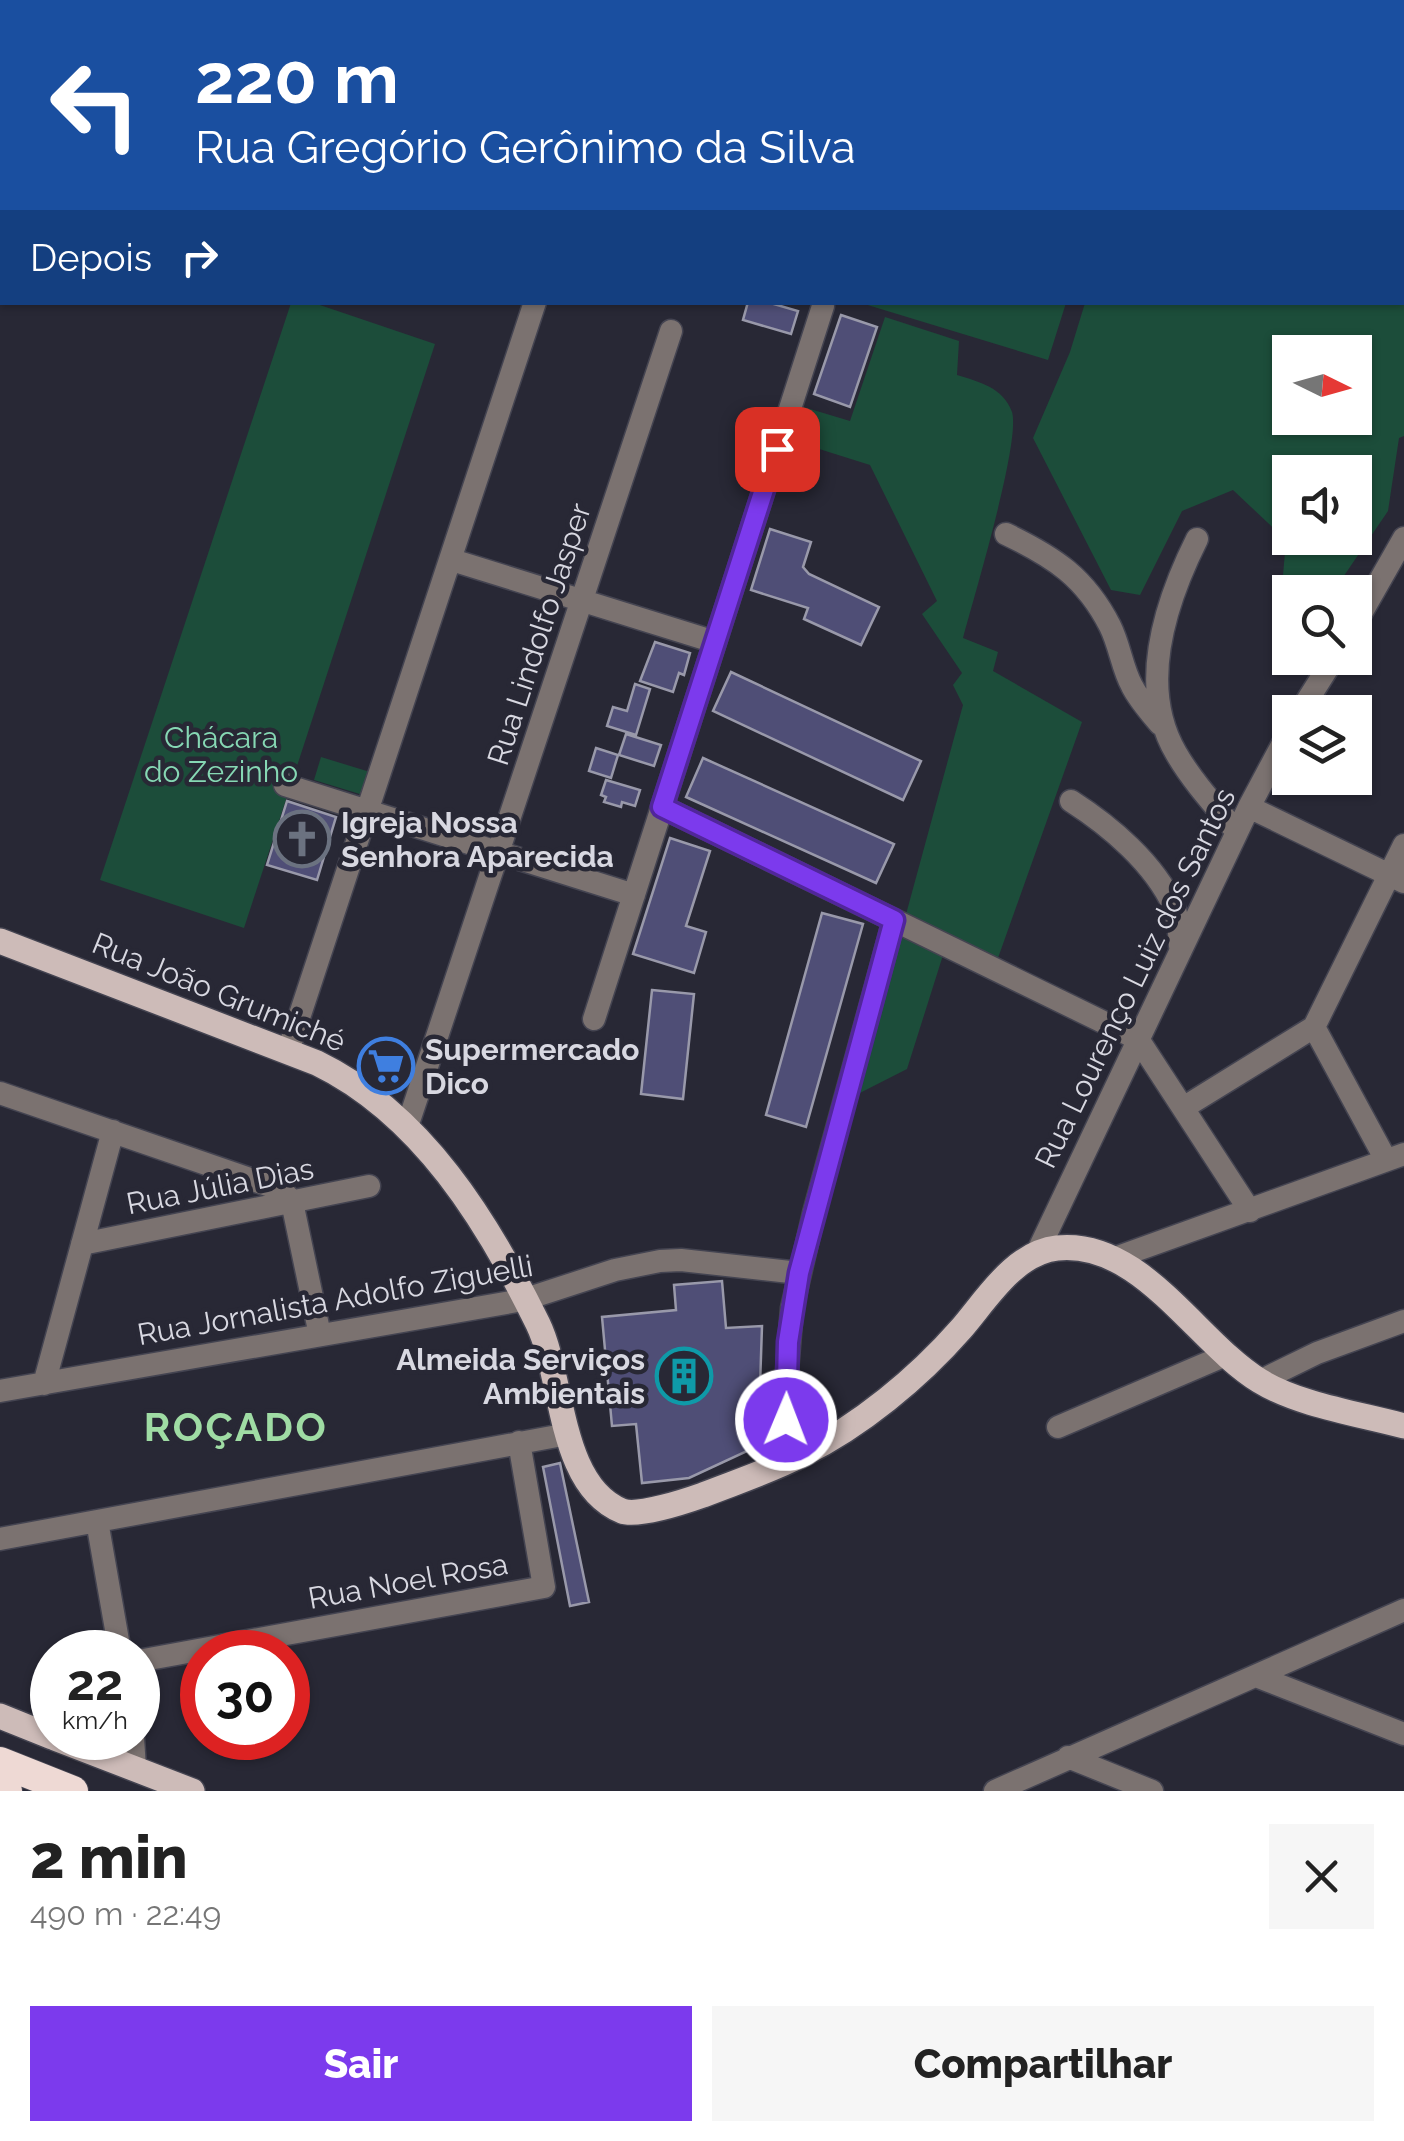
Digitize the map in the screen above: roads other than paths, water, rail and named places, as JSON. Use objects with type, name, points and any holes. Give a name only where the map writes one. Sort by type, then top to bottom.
[{"type":"highway","points":[[0,1762],[72,1791]]},
{"type":"main road","name":"Rua João Grumiché","points":[[0,942],[288,1051],[360,1086],[407,1127],[438,1161],[498,1251],[538,1324],[550,1355],[575,1458],[590,1485],[621,1511],[632,1513],[691,1499],[788,1462],[840,1432],[928,1363],[1016,1266],[1037,1253]]},
{"type":"main road","points":[[1037,1253],[1070,1248],[1115,1258],[1161,1293],[1226,1355],[1260,1381],[1294,1396],[1404,1426]]},
{"type":"main road","points":[[0,1716],[30,1728]]},
{"type":"main road","points":[[114,1760],[192,1791]]},
{"type":"street","points":[[288,1051],[534,305]]},
{"type":"street","points":[[594,1020],[823,306]]},
{"type":"street","name":"Rua Lindolfo Jasper","points":[[407,1127],[670,331]]},
{"type":"street","points":[[1006,534],[1046,552],[1068,568],[1086,589],[1110,626],[1130,685],[1236,832]]},
{"type":"street","points":[[1372,594],[1404,538]]},
{"type":"street","points":[[1166,731],[1158,699],[1158,656],[1178,581],[1197,539]]},
{"type":"street","points":[[452,560],[715,642]]},
{"type":"street","name":"Rua Lourenço Luiz dos Santos","points":[[1037,1253],[1272,764]]},
{"type":"street","points":[[285,784],[634,895]]},
{"type":"street","points":[[1070,800],[1115,834],[1161,886],[1177,916],[1181,950]]},
{"type":"street","points":[[662,807],[1138,1039],[1250,1211]]},
{"type":"street","points":[[1249,807],[1396,879]]},
{"type":"street","points":[[1183,1108],[1314,1026],[1396,879],[1404,845]]},
{"type":"street","points":[[788,1462],[788,1342],[799,1273],[894,920]]},
{"type":"street","points":[[1115,1258],[1395,1157],[1314,1026]]},
{"type":"street","points":[[0,1093],[271,1184],[292,1202],[320,1335]]},
{"type":"street","points":[[44,1384],[113,1131]]},
{"type":"street","name":"Rua Júlia Dias","points":[[82,1244],[369,1186]]},
{"type":"street","name":"Rua Jornalista Adolfo Ziguelli","points":[[0,1391],[523,1300],[615,1270],[660,1261],[799,1273]]},
{"type":"street","points":[[1260,1381],[1316,1352],[1404,1322]]},
{"type":"street","points":[[1058,1427],[1226,1355]]},
{"type":"street","points":[[0,1539],[568,1434]]},
{"type":"street","name":"Rua Noel Rosa","points":[[160,1657],[544,1586],[519,1442]]},
{"type":"street","points":[[96,1521],[116,1630]]},
{"type":"street","points":[[994,1791],[1404,1610]]},
{"type":"street","points":[[1256,1676],[1404,1734]]},
{"type":"street","points":[[1068,1758],[1152,1791]]},
{"type":"street","points":[[134,1760],[135,1768]]},
{"type":"place","name":"Igreja Nossa Senhora Aparecida","points":[[302,839]]},
{"type":"place","name":"Supermercado Dico","points":[[386,1066]]},
{"type":"place","name":"Almeida Serviços Ambientais","points":[[684,1376]]},
{"type":"district","name":"ROÇADO","points":[[236,1426]]},
{"type":"park label","name":"Chácara do Zezinho","points":[[221,754]]}]
